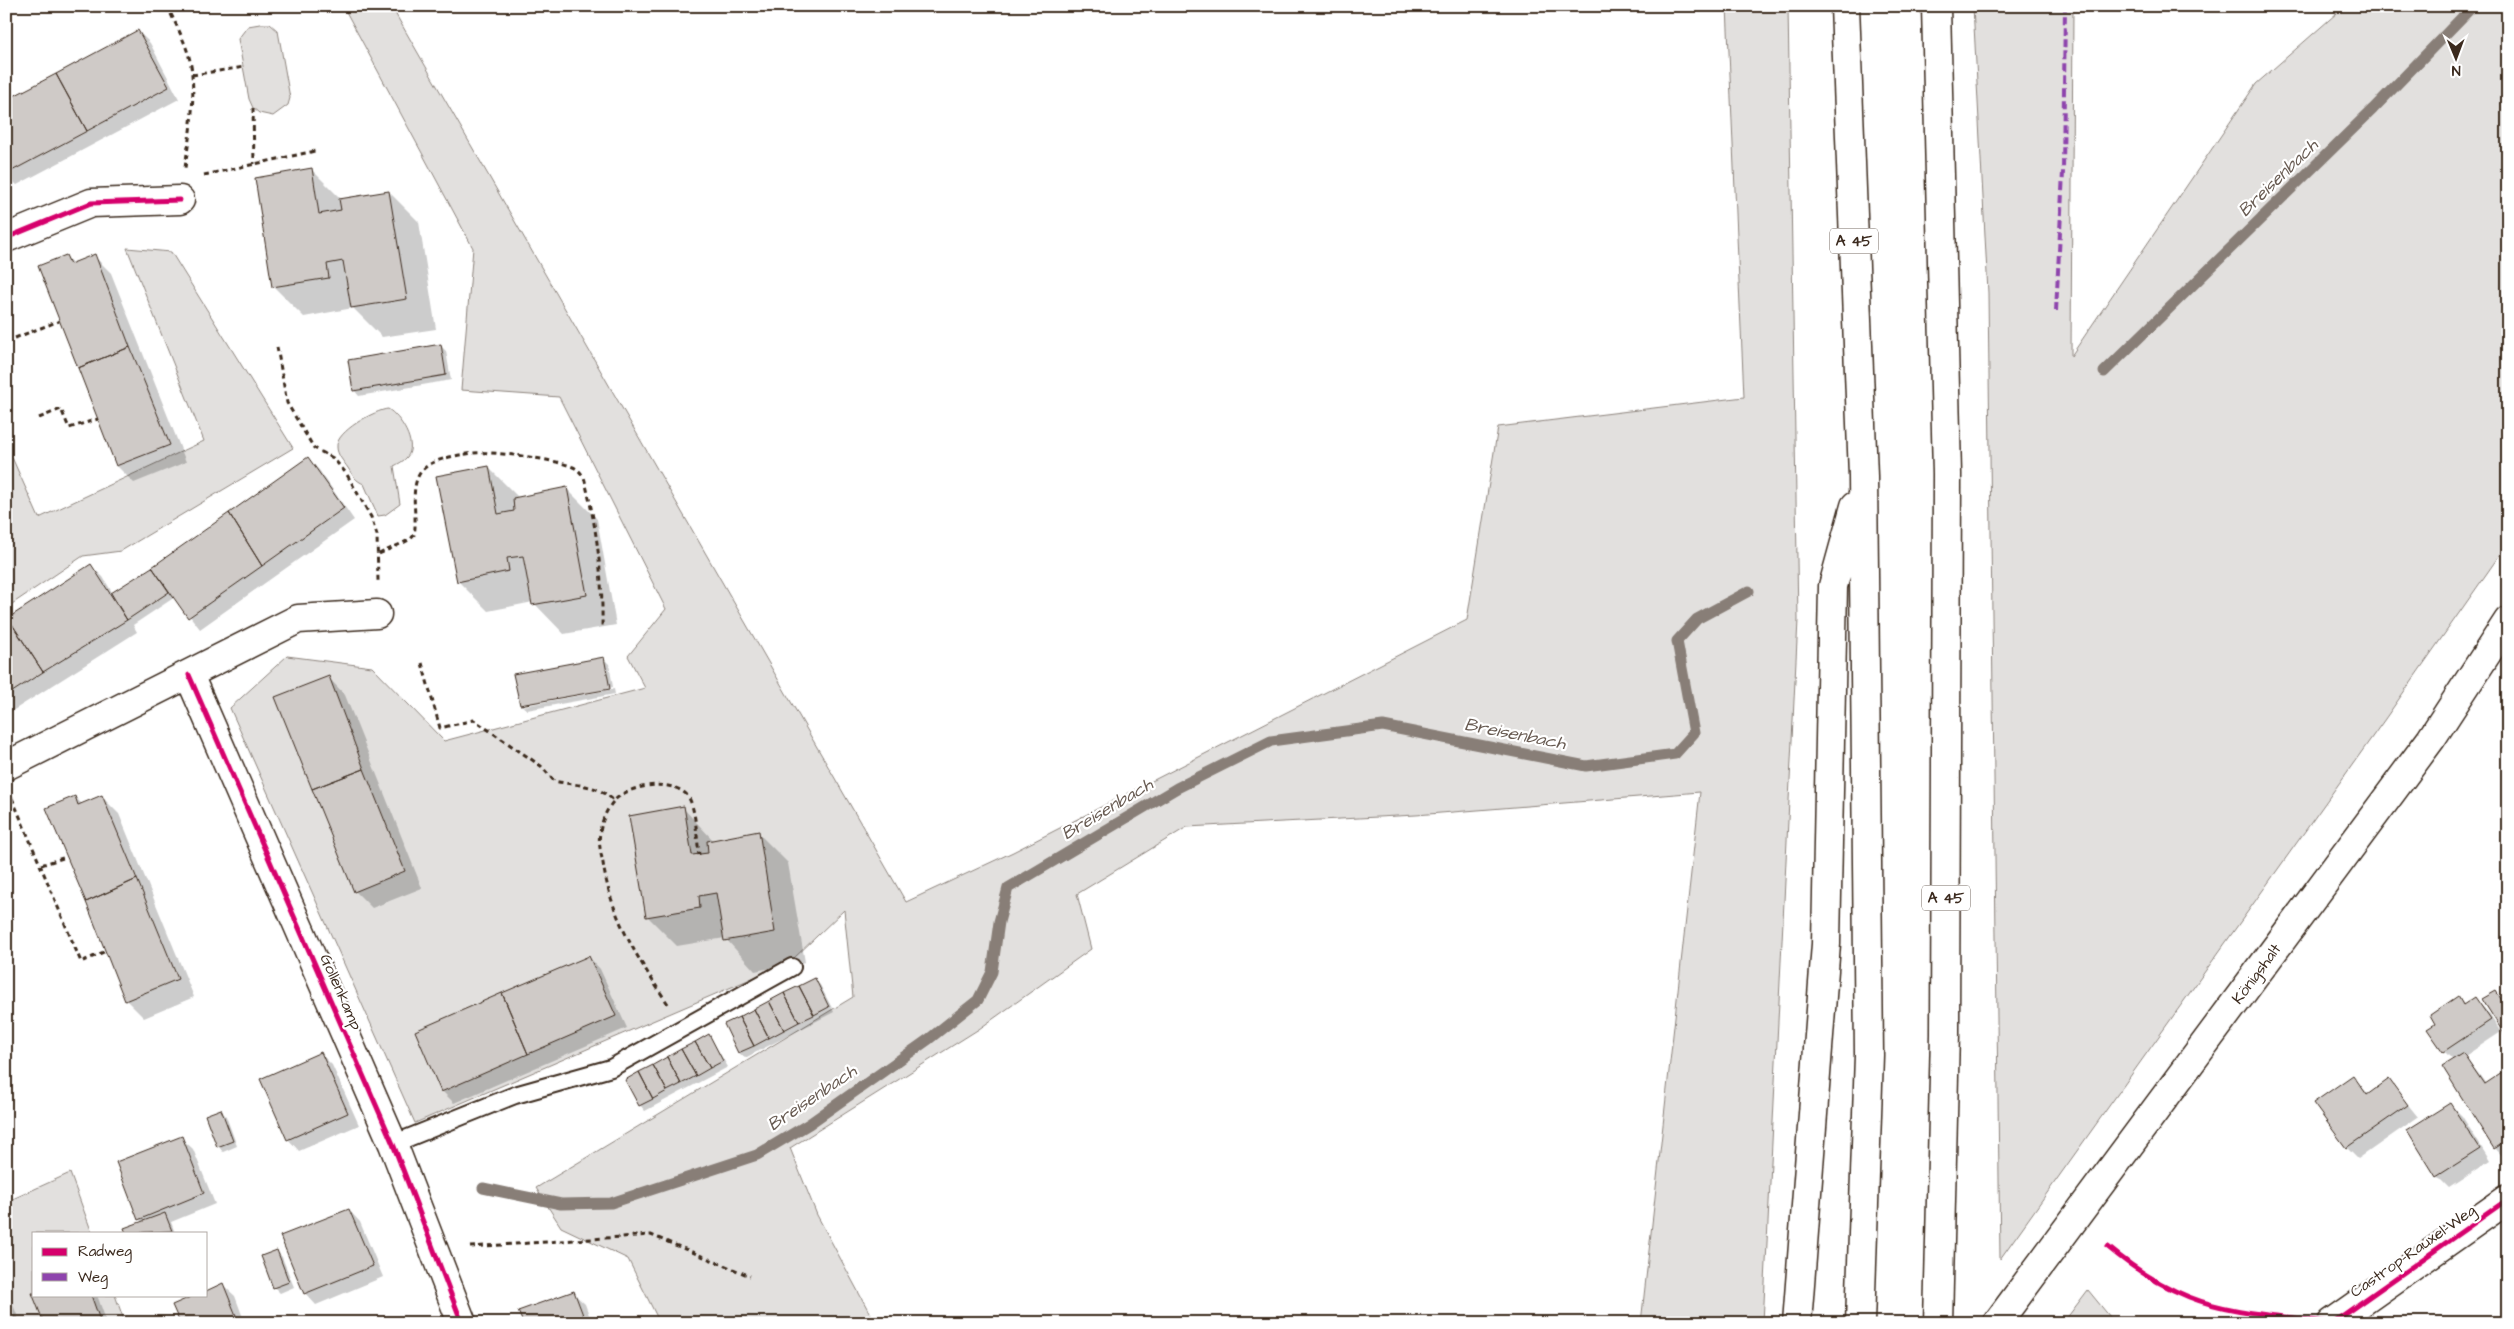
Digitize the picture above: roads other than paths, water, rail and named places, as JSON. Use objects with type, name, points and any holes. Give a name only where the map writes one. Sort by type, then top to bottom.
[{"type":"main road","name":"A 45","points":[[1845,6],[1863,476],[1869,1055],[1860,1323]]},
{"type":"main road","name":"A 45","points":[[1936,6],[1947,474],[1945,1034],[1938,1323]]},
{"type":"main road","points":[[6,238],[91,203],[182,190]]},
{"type":"main road","points":[[1797,1323],[1826,944],[1833,586],[1863,476]]},
{"type":"main road","points":[[6,766],[298,619],[377,614]]},
{"type":"main road","name":"Königshalt","points":[[1997,1323],[2101,1180],[2227,1016],[2431,739],[2508,620]]},
{"type":"main road","name":"Göllenkamp","points":[[189,675],[393,1144],[462,1323]]},
{"type":"main road","name":"Castrop-Rauxel-Weg","points":[[2332,1323],[2508,1199]]},
{"type":"lane","points":[[393,1144],[515,1095],[611,1068],[792,968]]},
{"type":"waterway","name":"Breisenbach","points":[[2104,372],[2373,109],[2473,6]]},
{"type":"waterway","name":"Breisenbach","points":[[483,1188],[561,1204],[611,1203],[757,1155],[809,1124],[929,1039],[978,1000],[992,972],[999,922],[1008,888],[1177,788],[1271,741],[1383,726],[1586,766],[1675,754],[1694,733],[1677,641],[1697,619],[1749,591]]}]
